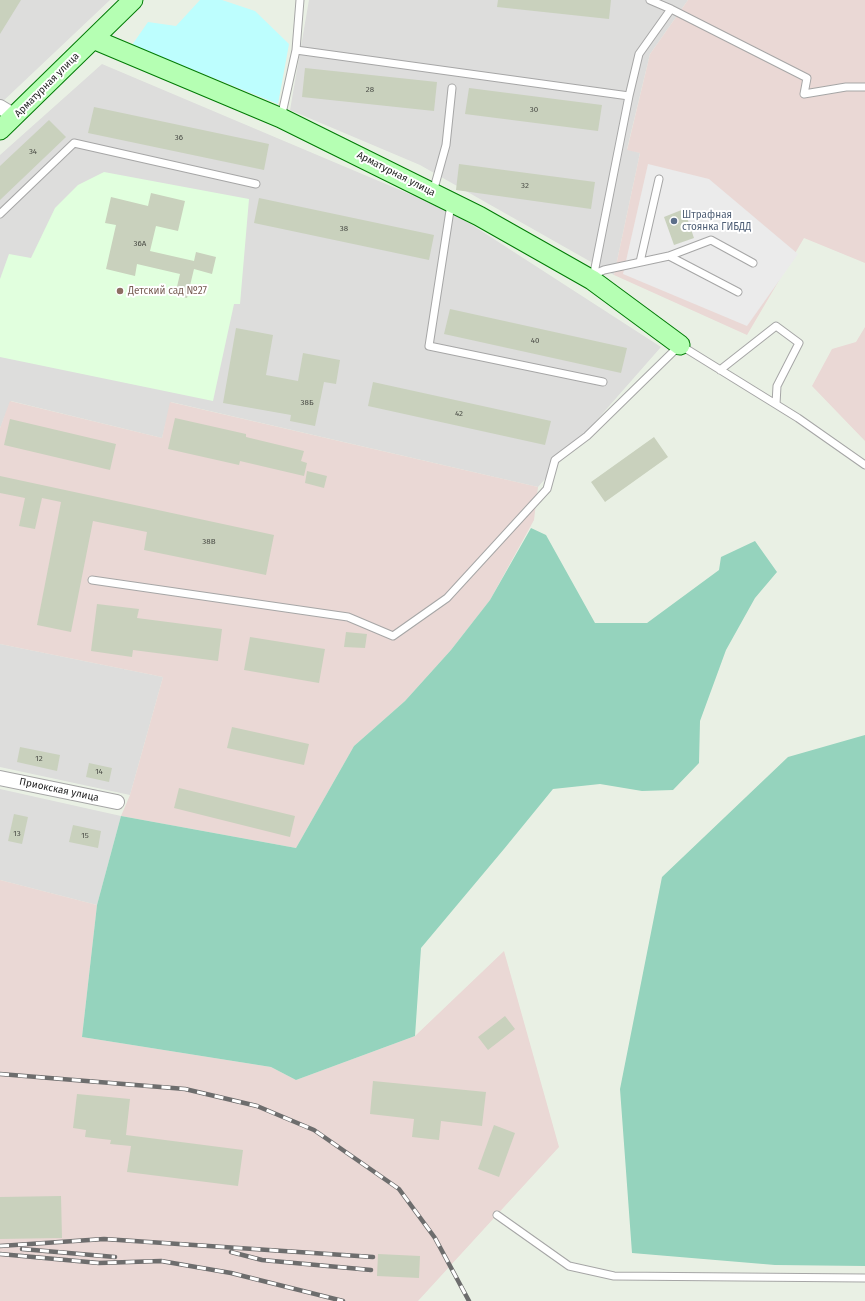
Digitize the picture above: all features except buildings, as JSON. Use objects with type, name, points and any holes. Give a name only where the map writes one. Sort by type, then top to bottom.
[{"type":"street","name":"Арматурная улица","points":[[0,130],[8,112],[93,39],[134,0]]},
{"type":"street","name":"Арматурная улица","points":[[93,39],[281,118],[432,192],[592,280],[680,345]]},
{"type":"street","name":"Приокская улица","points":[[0,778],[117,802]]},
{"type":"lane","points":[[281,118],[296,50],[300,0]]},
{"type":"lane","points":[[650,0],[671,9],[807,78],[804,94],[846,87],[865,87]]},
{"type":"lane","points":[[592,280],[629,96],[639,54],[671,9]]},
{"type":"lane","points":[[296,50],[629,96]]},
{"type":"lane","points":[[432,192],[446,145],[452,88]]},
{"type":"lane","points":[[0,214],[74,143],[256,184]]},
{"type":"lane","points":[[640,262],[659,180]]},
{"type":"lane","points":[[451,202],[429,346],[603,382]]},
{"type":"lane","points":[[592,280],[600,271],[669,256],[710,240],[753,263]]},
{"type":"lane","points":[[669,256],[738,292]]},
{"type":"lane","points":[[720,370],[776,326],[799,343],[777,386],[776,404]]},
{"type":"lane","points":[[92,580],[348,617],[393,636],[447,598],[547,490],[555,460],[587,436],[680,345],[776,404],[865,465]]},
{"type":"lane","points":[[497,1215],[569,1266],[614,1276],[865,1278]]},
{"type":"shaded area","points":[[0,0],[110,0],[0,104]]},
{"type":"shaded area","points":[[200,0],[222,0],[255,11],[289,44],[278,104],[132,45],[148,22],[176,26]]},
{"type":"shaded area","points":[[309,0],[688,0],[650,54],[627,149],[640,153],[614,275],[420,165],[290,110]]},
{"type":"shaded area","points":[[688,0],[865,0],[865,263],[804,238],[747,335],[614,275],[640,153],[627,150],[650,54]]},
{"type":"shaded area","points":[[102,64],[452,212],[661,347],[538,487],[171,402],[162,438],[11,401],[0,428],[0,155]]},
{"type":"shaded area","points":[[648,164],[709,179],[798,254],[747,326],[623,274]]},
{"type":"shaded area","name":"Детский сад №27","points":[[104,172],[249,199],[240,304],[234,304],[213,401],[0,357],[0,279],[9,254],[31,258],[55,208],[78,185]]},
{"type":"shaded area","points":[[865,327],[865,441],[812,386],[832,349],[856,342]]},
{"type":"shaded area","points":[[10,401],[162,438],[170,402],[538,487],[534,520],[490,600],[451,650],[405,701],[354,746],[296,848],[121,816],[130,795],[163,677],[0,644],[0,428]]},
{"type":"shaded area","points":[[531,528],[546,535],[595,623],[647,623],[719,570],[721,557],[755,541],[777,572],[755,598],[726,650],[700,721],[699,763],[673,790],[642,791],[600,784],[553,789],[421,948],[415,1036],[296,1080],[271,1067],[82,1037],[97,905],[121,816],[296,848],[354,746],[405,701],[451,650],[490,600]]},
{"type":"shaded area","points":[[0,644],[163,677],[130,795],[0,767]]},
{"type":"shaded area","points":[[865,735],[865,1266],[775,1265],[632,1253],[620,1089],[662,877],[788,757]]},
{"type":"shaded area","points":[[0,789],[121,816],[97,905],[0,880]]},
{"type":"shaded area","points":[[0,880],[97,905],[82,1037],[271,1067],[296,1080],[415,1036],[504,951],[559,1147],[418,1301],[0,1301]]},
{"type":"railway","points":[[0,1074],[185,1089],[257,1106],[314,1130],[399,1189],[435,1238],[469,1301]]},
{"type":"railway","points":[[0,1246],[104,1239],[373,1257]]},
{"type":"railway","points":[[22,1249],[115,1257]]},
{"type":"railway","points":[[231,1252],[262,1260],[371,1270]]},
{"type":"railway","points":[[0,1254],[99,1263],[161,1261],[231,1273],[343,1301]]},
{"type":"place","name":"Штрафная стоянка ГИБДД","points":[[674,221]]},
{"type":"place","name":"Детский сад №27","points":[[120,291]]}]
